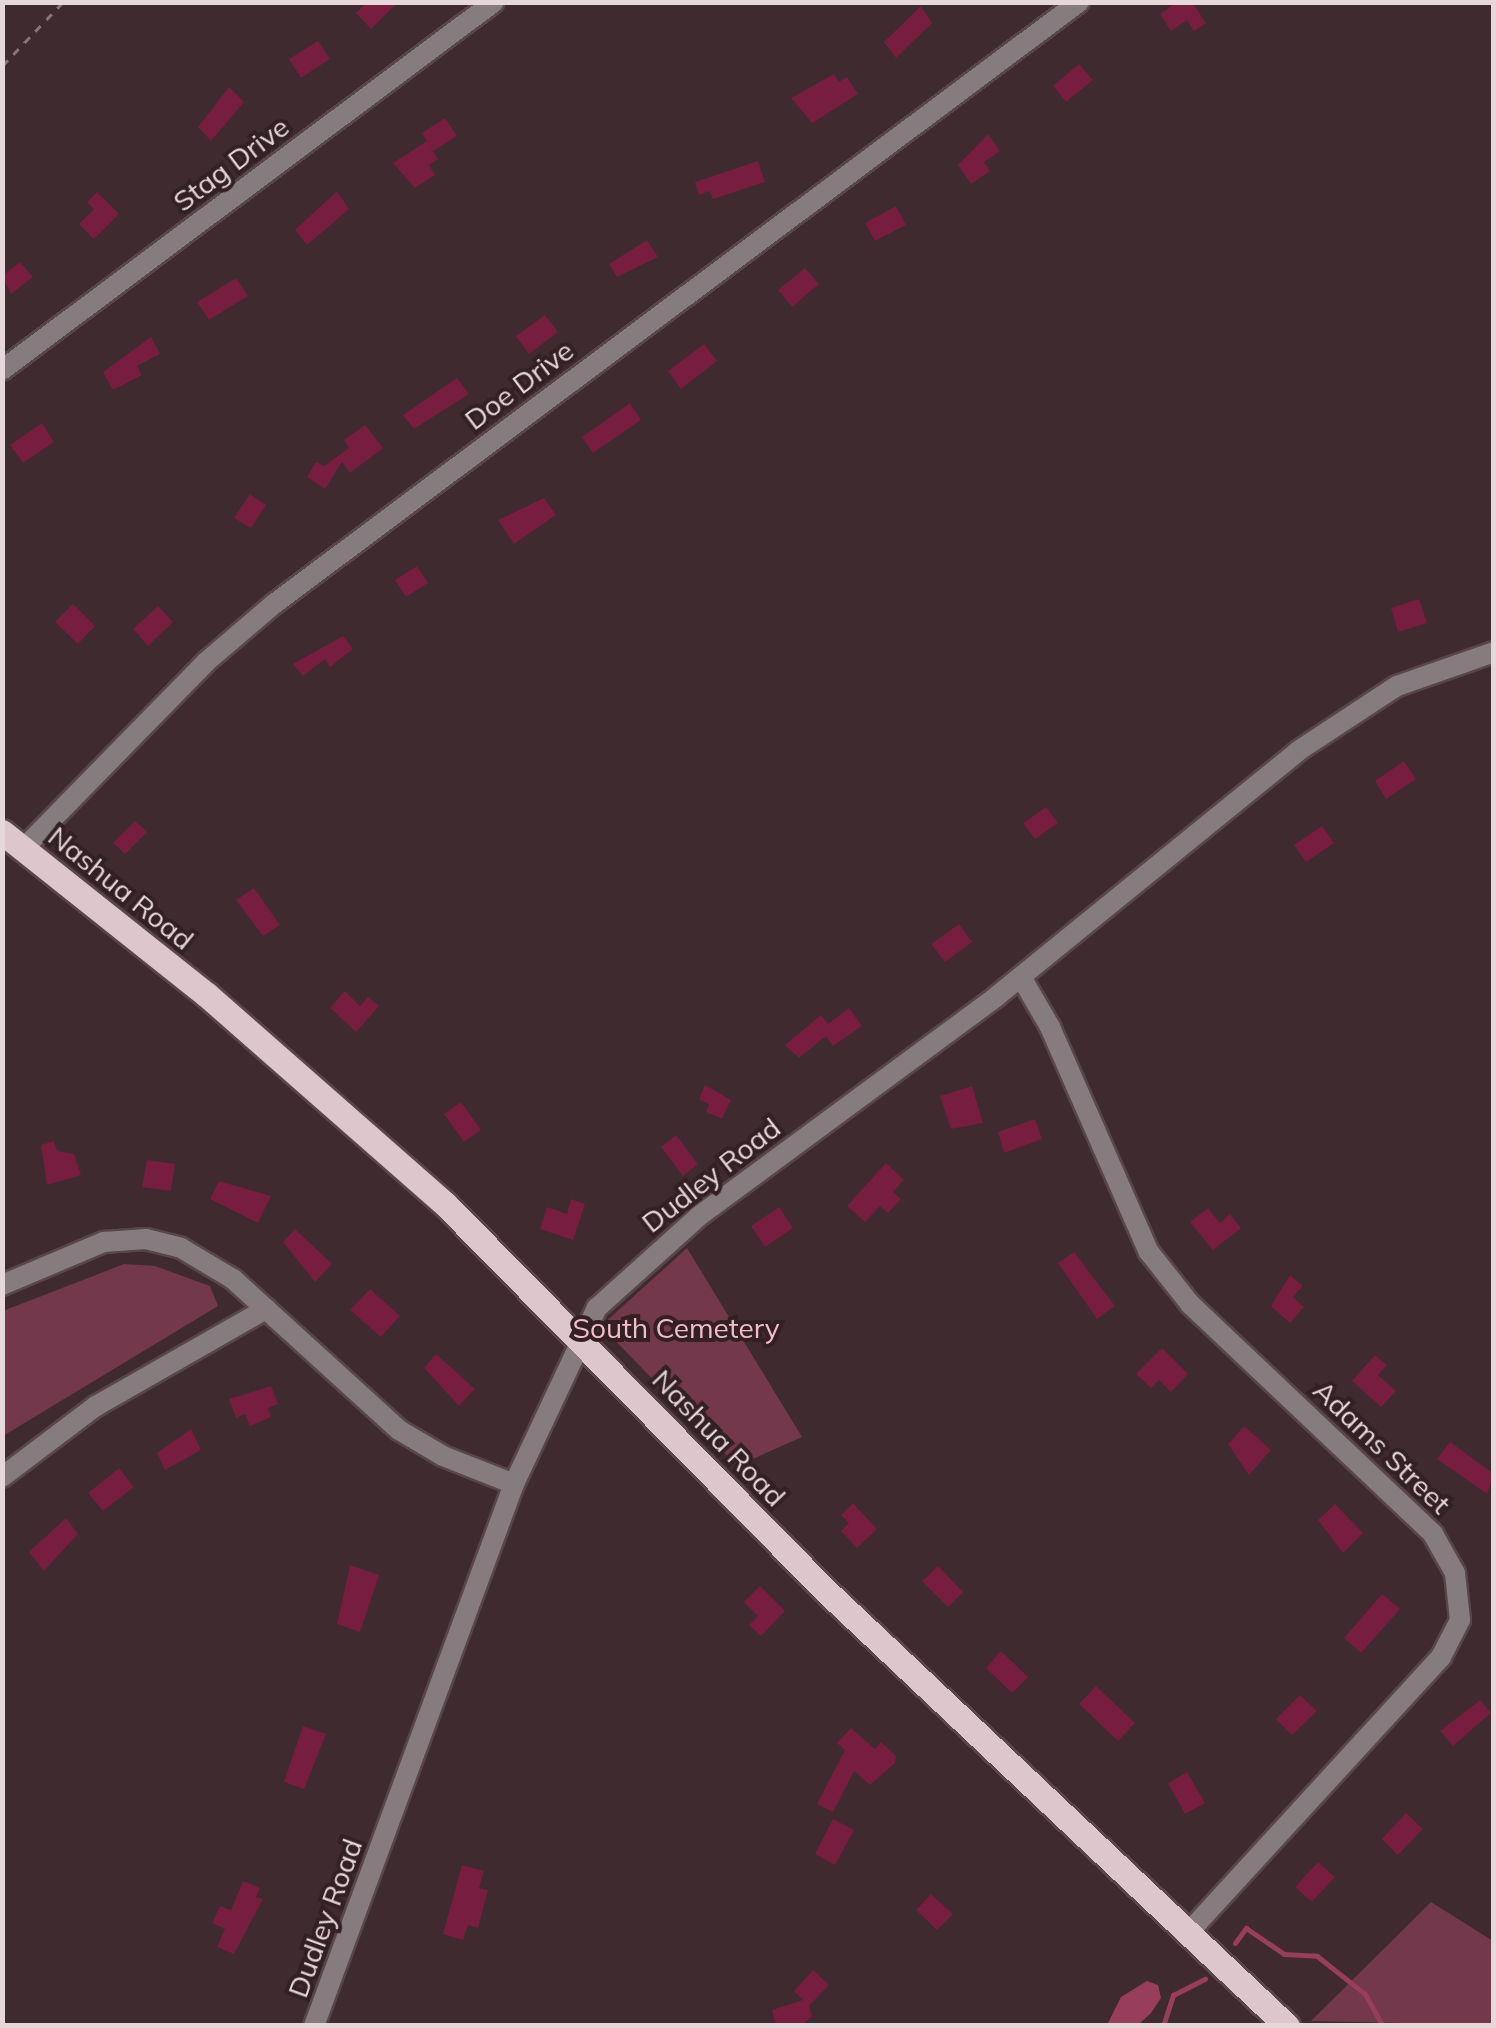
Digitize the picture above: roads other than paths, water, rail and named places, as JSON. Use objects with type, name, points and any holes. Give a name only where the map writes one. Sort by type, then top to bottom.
[{"type":"main road","name":"Nashua Road","points":[[2,832],[350,1118],[578,1338],[826,1591],[1286,2026]]},
{"type":"street","name":"Stag Drive","points":[[2,370],[494,2]]},
{"type":"street","name":"Doe Drive","points":[[24,848],[206,662],[274,604],[1079,2]]},
{"type":"street","name":"Dudley Road","points":[[314,2026],[514,1484],[578,1338],[608,1297],[699,1216],[1021,977],[1326,732],[1396,686],[1494,652]]},
{"type":"street","name":"Adams Street","points":[[1021,977],[1050,1027],[1149,1252],[1190,1304],[1433,1534],[1455,1573],[1460,1620],[1441,1657],[1187,1934]]},
{"type":"street","points":[[2,1286],[104,1242],[146,1239],[198,1256],[266,1309],[399,1430],[443,1456],[514,1484]]},
{"type":"street","points":[[2,1477],[96,1406],[266,1309]]},
{"type":"waterway","points":[[1235,1943],[1246,1928],[1284,1954],[1317,1956],[1365,1994],[1383,2026]]},
{"type":"waterway","points":[[1163,2026],[1173,1995],[1205,1979]]},
{"type":"park label","name":"South Cemetery","points":[[676,1328]]}]
